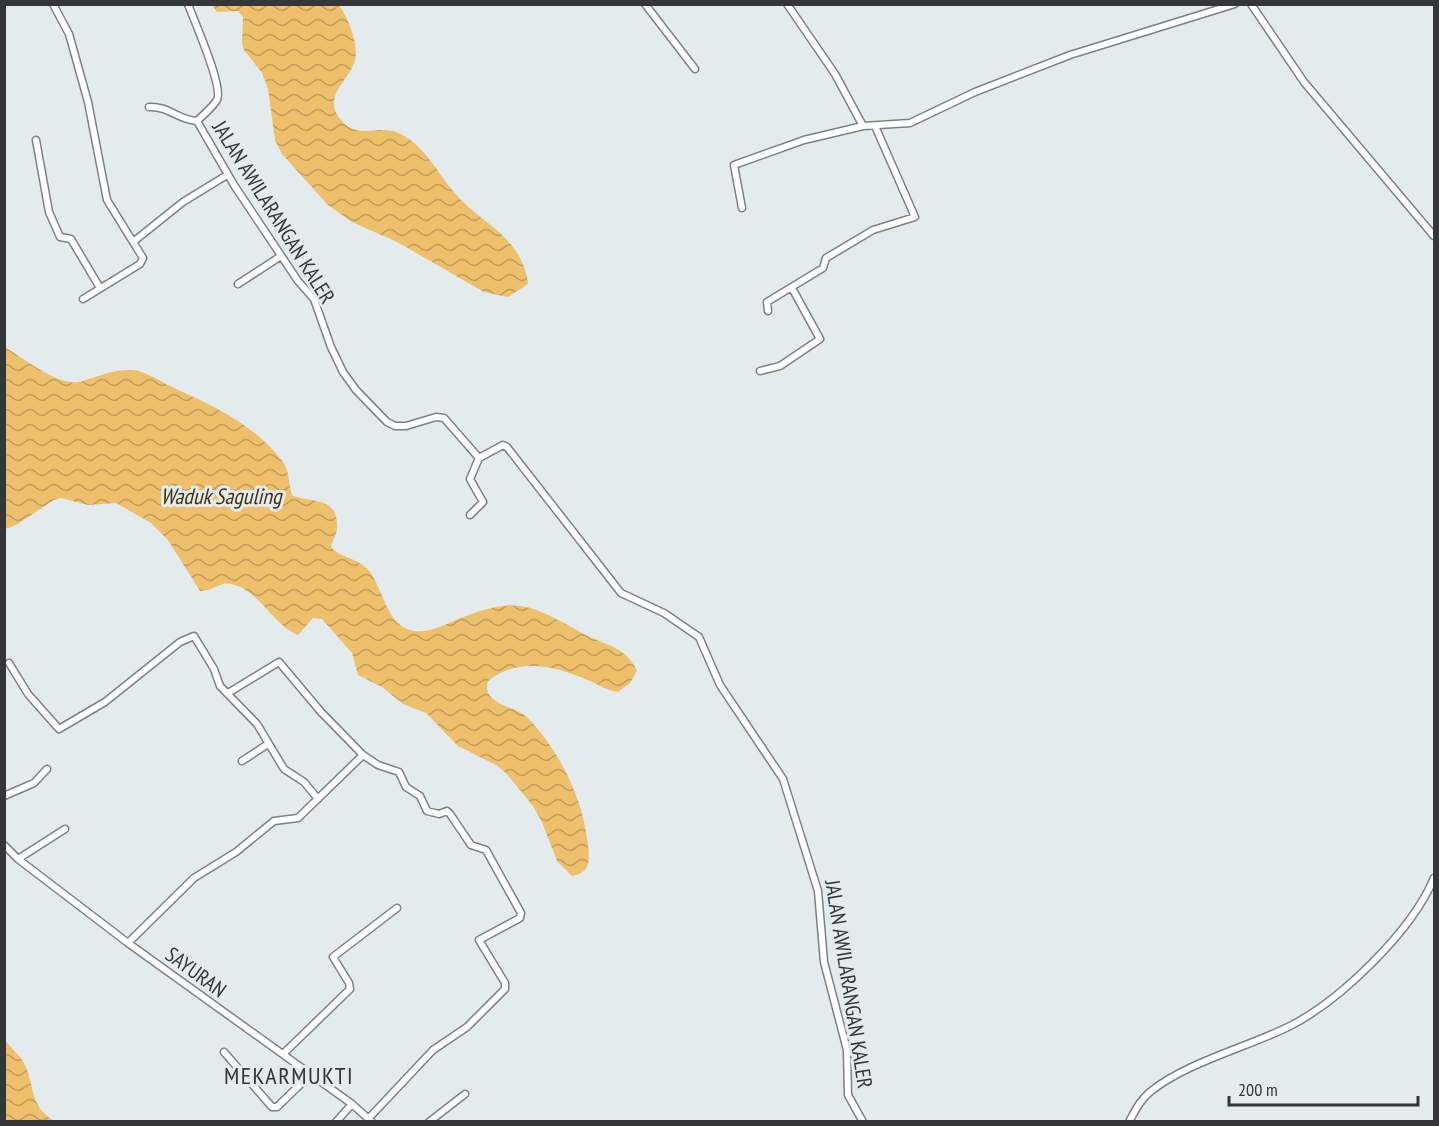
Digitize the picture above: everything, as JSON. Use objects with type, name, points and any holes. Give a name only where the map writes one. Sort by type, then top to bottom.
[{"type":"street","points":[[52,4],[69,34],[88,102],[106,200],[142,254],[143,262],[83,299]]},
{"type":"street","name":"JALAN AWILARANGAN KALER","points":[[188,4],[210,60],[219,94],[217,100],[197,121],[227,175],[281,256],[314,299],[343,372],[373,409],[394,426],[406,426],[436,417],[444,418],[463,438],[474,456],[479,458],[503,445],[507,447],[621,594],[664,613],[699,637],[720,685],[783,779],[818,891],[824,962],[847,1050],[848,1095],[863,1122]]},
{"type":"street","points":[[645,4],[695,69]]},
{"type":"street","points":[[787,4],[835,74],[862,126]]},
{"type":"street","points":[[742,208],[734,165],[804,140],[862,126],[910,123],[991,85],[1070,55],[1235,4]]},
{"type":"street","points":[[1251,4],[1304,82],[1434,236]]},
{"type":"street","points":[[149,107],[161,106],[186,121],[197,121]]},
{"type":"street","points":[[768,311],[767,302],[823,268],[825,259],[839,249],[873,230],[915,218],[875,126]]},
{"type":"street","points":[[36,140],[41,177],[54,226],[60,237],[71,239],[100,288]]},
{"type":"street","points":[[133,242],[168,213],[227,175]]},
{"type":"street","points":[[238,284],[281,256]]},
{"type":"street","points":[[760,371],[780,366],[820,339],[792,288]]},
{"type":"street","points":[[470,515],[483,502],[470,479],[479,458]]},
{"type":"street","points":[[9,663],[28,694],[60,729],[105,702],[180,642],[192,636],[214,669],[218,682],[258,724],[284,769],[304,782],[318,799]]},
{"type":"street","points":[[228,693],[279,662],[321,712],[363,755],[378,765],[399,772],[407,789],[420,796],[427,811],[439,814],[449,812],[471,845],[486,850],[521,913],[520,918],[479,940],[506,983],[505,989],[467,1027],[433,1050],[370,1120]]},
{"type":"street","points":[[242,761],[268,744]]},
{"type":"street","points":[[128,943],[194,878],[236,852],[274,821],[297,818],[363,755]]},
{"type":"street","points":[[4,796],[34,783],[47,768]]},
{"type":"street","points":[[18,859],[65,829]]},
{"type":"street","name":"SAYURAN","points":[[4,845],[18,859],[128,943],[311,1074],[370,1120]]},
{"type":"street","points":[[1129,1122],[1143,1099],[1163,1083],[1289,1026],[1329,1002],[1359,976],[1413,915],[1434,878]]},
{"type":"street","points":[[283,1054],[350,989],[349,983],[334,964],[333,957],[397,908]]},
{"type":"street","points":[[224,1052],[274,1108],[311,1074]]},
{"type":"street","points":[[429,1122],[465,1094]]},
{"type":"street","points":[[336,1122],[352,1104]]},
{"type":"water","points":[[212,5],[339,5],[352,31],[356,54],[352,68],[335,96],[334,104],[341,120],[347,126],[360,131],[389,130],[396,132],[415,144],[459,198],[509,242],[522,262],[528,284],[508,297],[484,292],[397,242],[352,222],[328,205],[282,154],[275,140],[268,89],[262,73],[244,50],[242,43],[243,17],[238,11],[217,12]]},
{"type":"water","name":"Waduk Saguling","points":[[5,347],[40,370],[70,382],[118,371],[142,372],[217,408],[246,426],[283,462],[293,496],[324,503],[334,511],[337,529],[331,547],[334,551],[365,566],[374,579],[391,615],[405,628],[425,631],[479,611],[512,605],[538,611],[622,652],[633,663],[637,671],[630,683],[618,692],[575,675],[537,666],[512,669],[488,681],[489,695],[500,704],[528,718],[540,731],[560,761],[581,810],[589,856],[586,869],[572,876],[557,861],[542,822],[533,806],[506,773],[496,765],[458,746],[426,713],[403,704],[382,687],[358,675],[352,653],[322,619],[313,618],[298,635],[289,630],[241,587],[227,583],[200,591],[168,540],[151,523],[116,503],[88,505],[61,498],[54,500],[16,525],[5,529]]},
{"type":"water","points":[[5,1040],[24,1063],[36,1102],[54,1121],[5,1121]]},
{"type":"district","name":"MEKARMUKTI","points":[[289,1075]]}]
